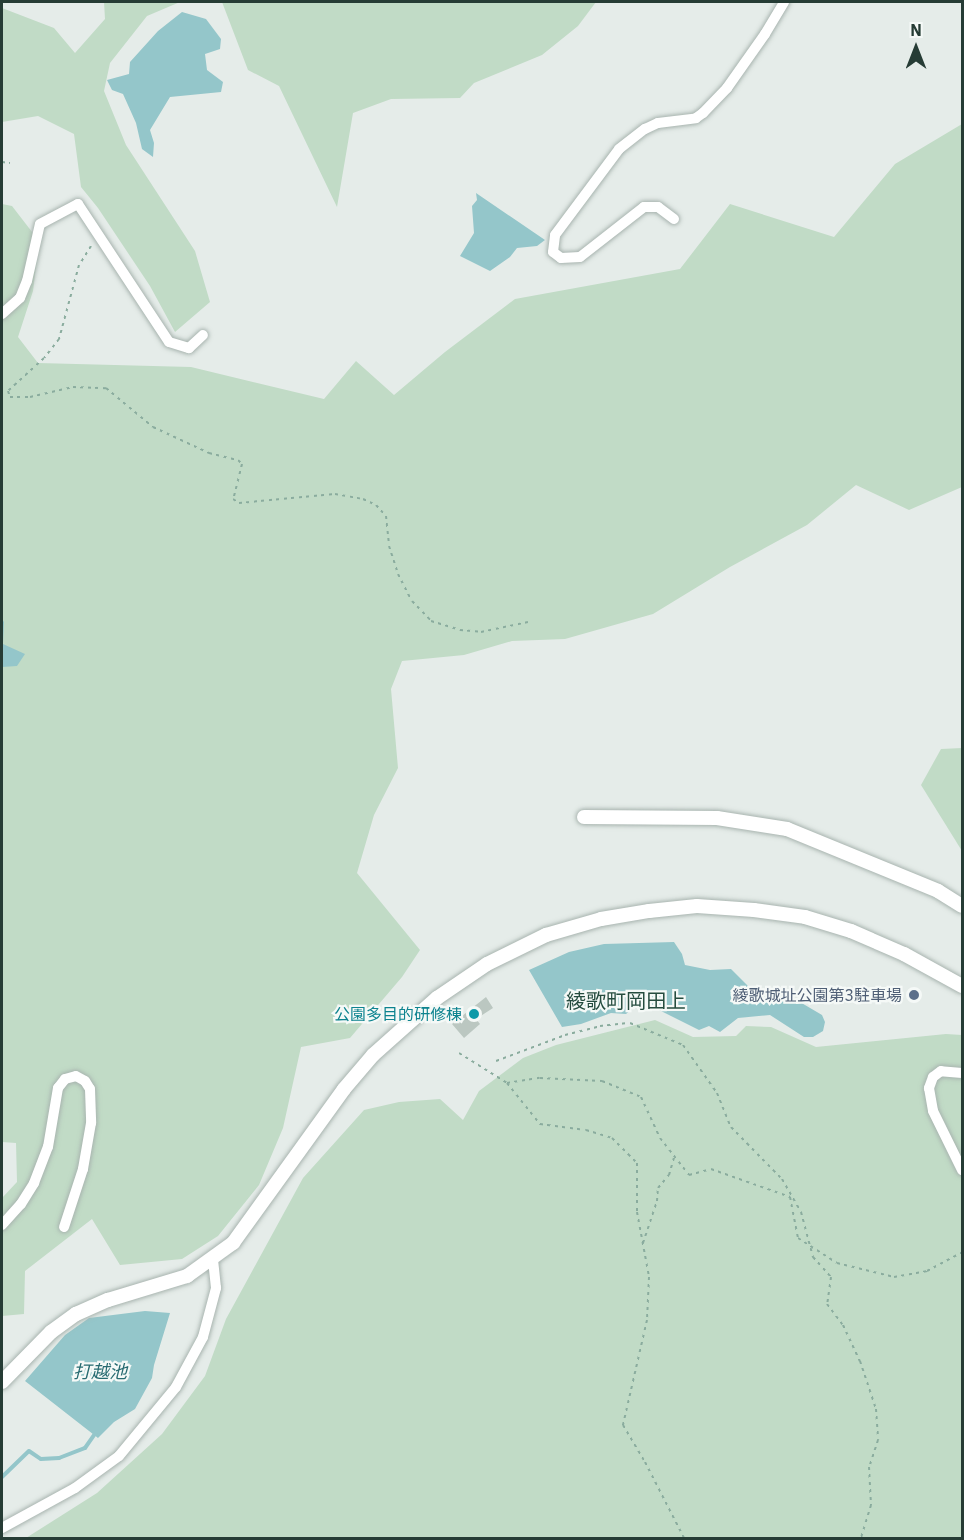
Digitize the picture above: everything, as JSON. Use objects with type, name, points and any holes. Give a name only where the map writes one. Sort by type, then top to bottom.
[{"type":"street","points":[[674,219],[658,207],[644,207],[580,257],[561,258],[553,252],[555,234],[619,148],[645,129],[658,123],[696,118],[703,113],[727,88],[765,34],[784,2]]},
{"type":"street","points":[[2,314],[20,298],[27,281],[40,224],[78,204],[169,342],[189,348],[203,335]]},
{"type":"street","points":[[584,817],[717,818],[787,829],[938,891],[963,906]]},
{"type":"street","points":[[2,1382],[51,1332],[76,1314],[108,1300],[187,1276],[233,1243],[344,1089],[381,1048],[436,999],[487,964],[546,935],[601,919],[649,911],[697,906],[754,910],[805,917],[851,931],[904,954],[962,985]]},
{"type":"street","points":[[963,1073],[941,1071],[933,1077],[929,1088],[933,1111],[963,1170]]},
{"type":"street","points":[[2,1225],[21,1204],[34,1183],[48,1147],[58,1088],[65,1079],[76,1076],[85,1081],[90,1089],[91,1123],[83,1169],[64,1227]]},
{"type":"street","points":[[2,1528],[75,1488],[119,1456],[176,1387],[203,1337],[216,1288],[213,1259]]},
{"type":"path","points":[[2,162],[10,163]]},
{"type":"path","points":[[98,235],[80,265],[59,339],[44,358],[8,391],[10,397],[30,397],[73,387],[106,388],[153,427],[209,453],[238,460],[242,464],[232,499],[239,503],[335,494],[363,499],[376,505],[386,516],[388,546],[398,574],[412,601],[431,621],[460,630],[481,632],[528,622]]},
{"type":"path","points":[[496,1061],[565,1035],[600,1026],[630,1023],[682,1045],[717,1093],[731,1127],[782,1179],[801,1212],[813,1257],[831,1277],[827,1304],[843,1325],[860,1361],[876,1409],[878,1440],[869,1467],[871,1505],[861,1539]]},
{"type":"path","points":[[459,1053],[507,1083],[540,1124],[585,1130],[612,1138],[637,1163],[637,1212],[649,1277],[647,1320],[623,1425],[645,1462],[684,1539]]},
{"type":"path","points":[[507,1083],[540,1078],[602,1081],[641,1097],[660,1138],[688,1175],[711,1168],[789,1197],[798,1238],[837,1263],[894,1277],[927,1271],[963,1252]]},
{"type":"path","points":[[642,1244],[657,1202],[658,1188],[669,1175],[674,1157]]},
{"type":"green space","points":[[104,2],[180,2],[147,16],[110,63],[104,91],[126,145],[195,251],[210,302],[175,332],[150,286],[98,208],[81,187],[74,134],[38,116],[2,122],[2,8],[54,28],[75,53],[105,19]]},
{"type":"green space","points":[[222,2],[596,2],[578,26],[542,55],[474,83],[460,98],[391,99],[353,113],[337,207],[279,86],[248,70]]},
{"type":"green space","points":[[962,124],[962,487],[909,510],[856,485],[807,525],[730,567],[653,614],[565,639],[512,641],[464,655],[402,661],[391,689],[398,768],[374,815],[357,873],[420,950],[402,977],[350,1038],[301,1047],[283,1128],[259,1185],[218,1236],[182,1259],[120,1265],[92,1219],[25,1271],[24,1314],[2,1316],[2,1198],[17,1182],[16,1143],[2,1142],[2,204],[12,206],[39,241],[33,291],[18,337],[38,363],[191,367],[324,399],[356,361],[394,395],[445,352],[515,299],[680,269],[730,204],[834,237],[895,164]]},
{"type":"green space","points":[[962,748],[962,851],[921,785],[941,749]]},
{"type":"green space","points":[[655,1020],[693,1037],[736,1036],[746,1026],[771,1027],[816,1047],[946,1034],[962,1035],[962,1538],[26,1538],[97,1493],[162,1434],[205,1376],[226,1319],[303,1178],[364,1110],[399,1102],[440,1099],[463,1120],[479,1091],[523,1058],[556,1045]]},
{"type":"water","points":[[182,12],[206,19],[221,39],[220,49],[205,54],[207,70],[223,82],[221,92],[170,97],[150,130],[154,143],[153,157],[142,149],[136,123],[123,94],[112,90],[107,80],[129,74],[130,62],[158,31]]},
{"type":"water","points":[[476,193],[545,240],[537,246],[517,248],[510,257],[490,271],[460,256],[474,233],[472,206],[477,200]]},
{"type":"water","points":[[2,619],[4,622],[3,644],[25,654],[17,666],[2,667]]},
{"type":"water","points":[[674,942],[682,954],[685,965],[710,970],[731,969],[750,988],[788,995],[822,1015],[825,1022],[823,1031],[813,1037],[804,1037],[770,1015],[738,1018],[720,1032],[709,1026],[699,1030],[657,1009],[645,1006],[634,1007],[626,1014],[611,1013],[581,1024],[562,1027],[529,970],[569,952],[604,944]]},
{"type":"water","name":"打越池","points":[[145,1311],[170,1313],[152,1378],[135,1409],[114,1422],[98,1438],[25,1381],[65,1335],[89,1318]]},
{"type":"building","name":"公園多目的研修棟","points":[[486,997],[493,1008],[476,1019],[480,1024],[464,1038],[452,1024]]},
{"type":"waterway","points":[[2,1477],[29,1451],[41,1459],[59,1458],[85,1448],[96,1432]]},
{"type":"place","name":"綾歌城址公園第3駐車場","points":[[914,995]]},
{"type":"place","name":"公園多目的研修棟","points":[[474,1014]]},
{"type":"district","name":"綾歌町岡田上","points":[[626,1000]]}]
